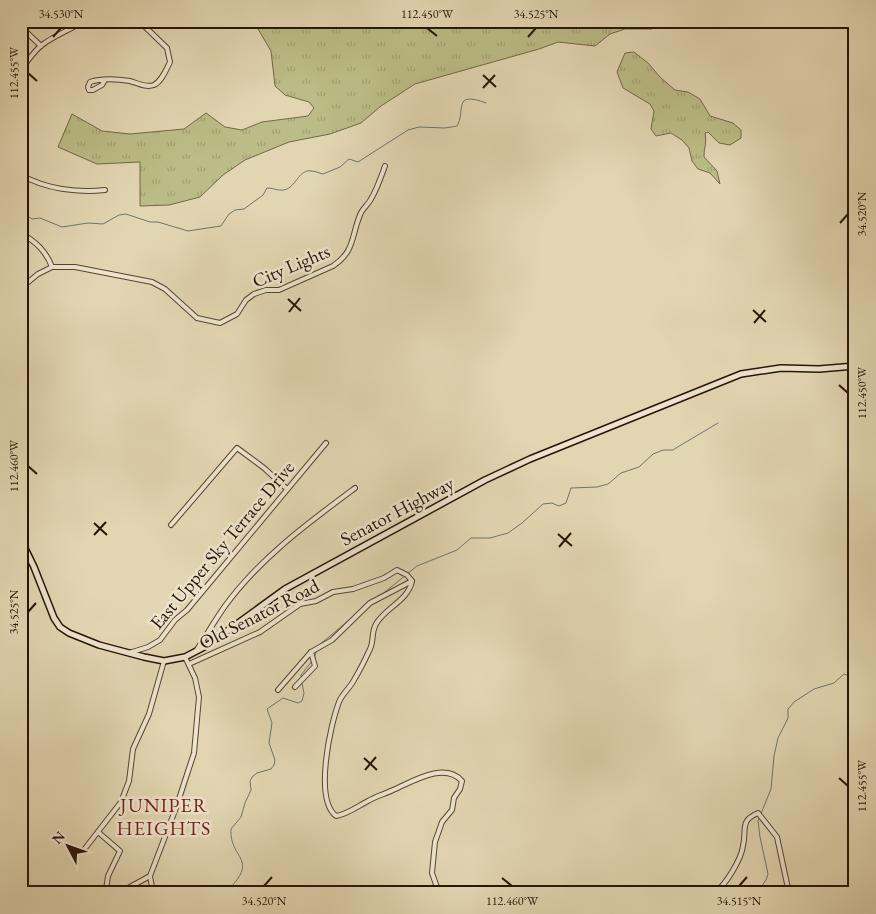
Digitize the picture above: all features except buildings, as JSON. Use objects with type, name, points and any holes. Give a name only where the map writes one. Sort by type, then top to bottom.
[{"type":"street","points":[[21,69],[41,46],[84,21]]},
{"type":"street","points":[[105,80],[129,81],[148,86],[160,80],[170,62],[166,48],[139,21]]},
{"type":"street","points":[[21,27],[41,46]]},
{"type":"street","name":"City Lights","points":[[52,267],[75,267],[152,282],[165,289],[197,318],[220,323],[237,314],[246,300],[254,294],[266,290],[279,290],[341,261],[348,252],[360,213],[371,200],[385,166]]},
{"type":"street","points":[[21,176],[34,182],[62,188],[89,192],[105,190]]},
{"type":"street","points":[[21,288],[33,277],[52,267],[44,250],[22,236]]},
{"type":"street","name":"Senator Highway","points":[[21,540],[54,618],[60,627],[78,638],[129,653],[164,661],[185,657],[195,653],[285,588],[485,480],[530,459],[741,374],[781,368],[819,369],[855,366]]},
{"type":"street","name":"East Upper Sky Terrace Drive","points":[[129,653],[160,640],[326,443]]},
{"type":"street","points":[[171,525],[237,448],[264,468],[287,489]]},
{"type":"street","points":[[195,653],[226,605],[261,564],[306,525],[355,488]]},
{"type":"street","name":"Old Senator Road","points":[[189,664],[260,632],[300,604],[316,601],[333,592],[353,589],[384,578],[396,570],[407,575],[412,581]]},
{"type":"street","points":[[278,690],[311,652],[332,640],[370,603],[412,581]]},
{"type":"street","points":[[412,581],[411,588],[406,596],[385,611],[377,622],[372,633],[371,647],[354,681],[340,701],[330,737],[324,778],[329,807],[336,816],[343,815],[370,799],[427,774],[442,773],[457,776],[462,782],[460,789],[454,798],[452,810],[442,822],[435,842],[432,874],[439,893]]},
{"type":"street","points":[[295,688],[315,666],[311,652]]},
{"type":"street","points":[[150,893],[152,887],[150,876],[176,808],[194,753],[199,697],[195,678],[185,657]]},
{"type":"street","points":[[83,851],[121,802],[129,781],[133,749],[149,714],[164,661]]},
{"type":"street","points":[[715,893],[733,870],[744,846],[744,828],[750,816],[758,813],[777,837],[789,893]]},
{"type":"street","points":[[98,832],[120,851],[108,876],[106,890],[110,893]]},
{"type":"street","points":[[119,893],[150,876]]},
{"type":"green space","points":[[258,21],[661,21],[652,29],[625,29],[610,34],[595,46],[558,42],[415,84],[381,106],[361,123],[330,134],[289,142],[245,160],[223,175],[200,197],[169,205],[140,206],[140,162],[97,164],[58,147],[72,114],[102,131],[130,134],[184,129],[206,113],[225,127],[242,130],[262,122],[308,116],[314,108],[309,102],[285,95],[275,86],[271,51],[258,29]]},
{"type":"green space","points":[[634,52],[675,90],[688,92],[700,99],[710,116],[733,123],[741,130],[741,138],[730,145],[719,143],[708,132],[705,133],[704,157],[717,171],[720,184],[710,173],[698,169],[692,161],[689,148],[682,140],[671,133],[656,136],[651,129],[654,111],[650,104],[623,88],[617,72],[625,53]]},
{"type":"waterway","points":[[21,212],[32,219],[40,218],[62,227],[88,223],[103,224],[119,215],[126,214],[188,231],[221,226],[229,214],[235,210],[244,209],[263,195],[267,188],[284,190],[290,187],[304,172],[314,171],[323,174],[340,167],[349,159],[358,162],[408,130],[419,127],[445,128],[457,126],[464,101],[468,99],[486,103]]},
{"type":"waterway","points":[[380,596],[417,566],[457,550],[471,538],[490,538],[508,533],[543,504],[552,503],[559,506],[566,503],[571,488],[597,487],[608,484],[621,473],[639,467],[653,454],[663,450],[673,450],[718,423]]},
{"type":"waterway","points":[[318,646],[355,615]]},
{"type":"waterway","points":[[314,658],[317,650]]},
{"type":"waterway","points":[[301,679],[301,675],[312,661]]},
{"type":"waterway","points":[[757,893],[768,874],[758,821],[771,789],[774,756],[778,738],[788,718],[788,709],[794,702],[814,689],[834,683],[844,674],[855,675]]},
{"type":"waterway","points":[[225,893],[236,881],[243,866],[234,847],[231,829],[241,817],[251,790],[250,781],[252,777],[257,773],[271,769],[274,765],[275,760],[269,743],[272,723],[267,709],[283,698],[298,703],[302,701],[304,693],[302,683]]},
{"type":"district","name":"JUNIPER HEIGHTS","points":[[164,816]]}]
